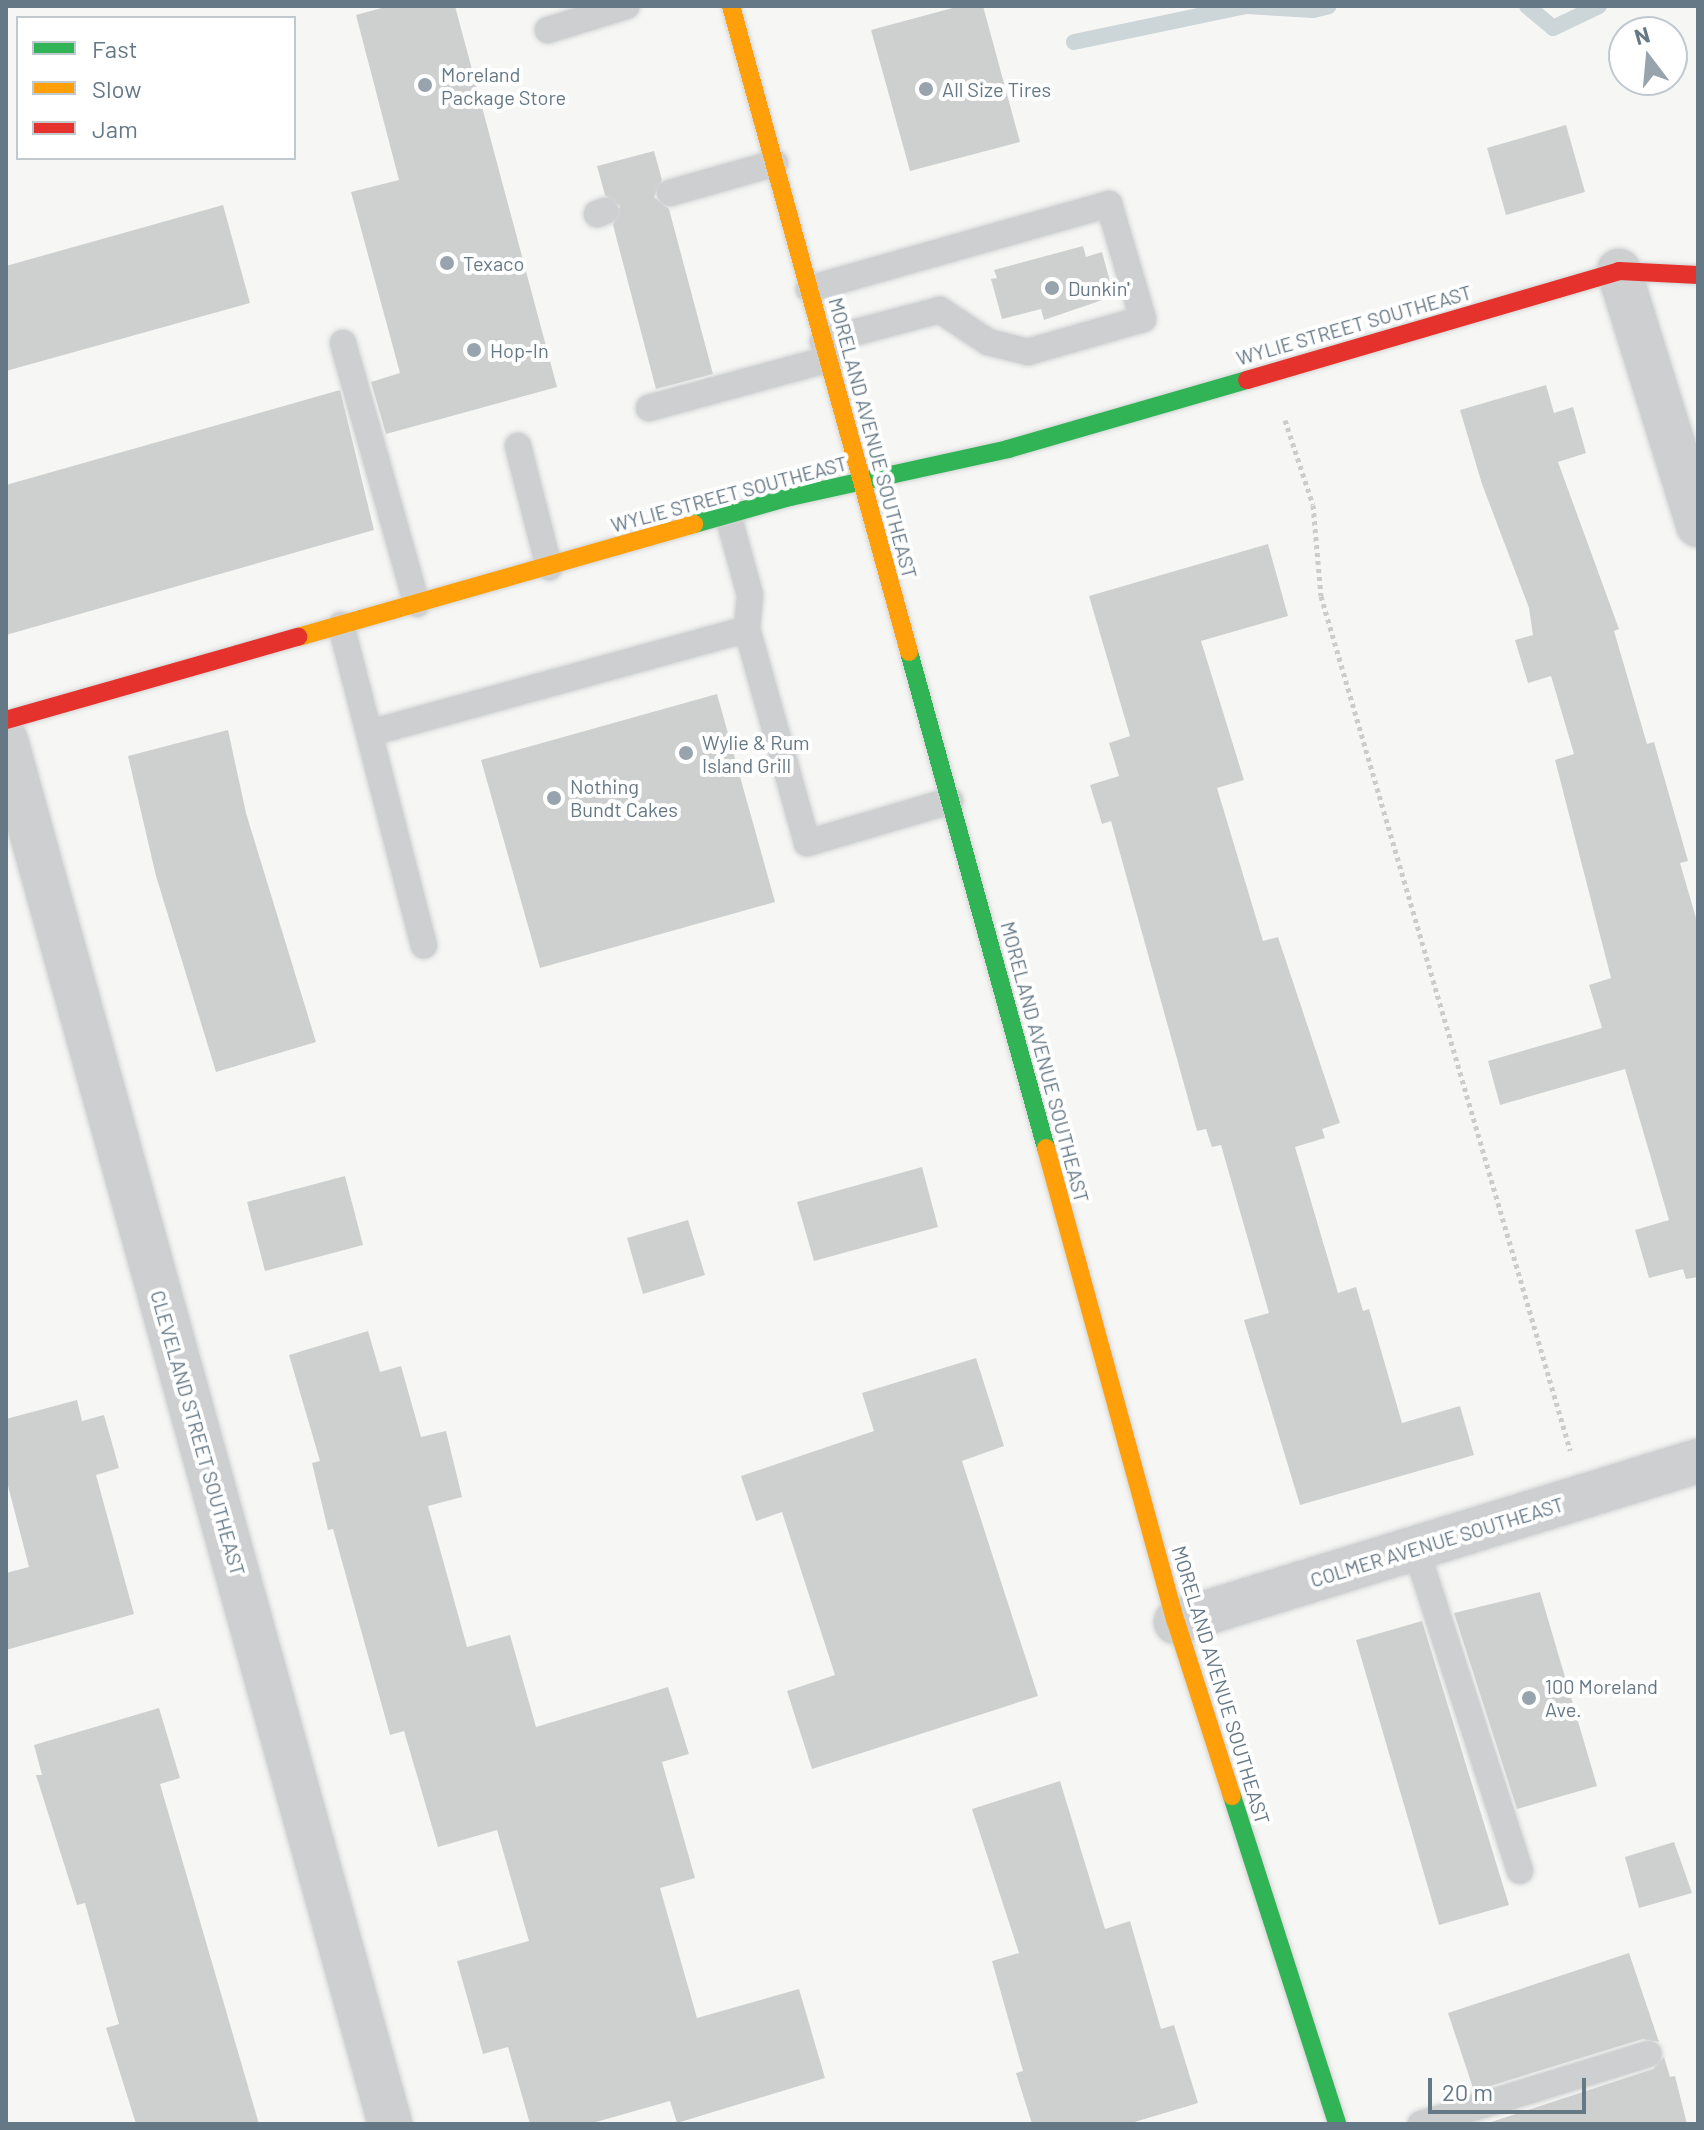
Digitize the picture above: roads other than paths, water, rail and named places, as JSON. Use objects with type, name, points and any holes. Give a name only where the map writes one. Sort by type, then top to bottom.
[{"type":"main road","name":"MORELAND AVENUE SOUTHEAST","points":[[731,6],[1176,1622],[1337,2124]]},
{"type":"main road","name":"WYLIE STREET SOUTHEAST","points":[[6,720],[728,515],[1008,449],[1619,271],[1698,275]]},
{"type":"street","points":[[1619,271],[1698,525]]},
{"type":"street","name":"CLEVELAND STREET SOUTHEAST","points":[[6,741],[390,2124]]},
{"type":"street","name":"COLMER AVENUE SOUTHEAST","points":[[1176,1622],[1698,1461]]},
{"type":"lane","points":[[548,30],[626,6]]},
{"type":"lane","points":[[670,193],[775,163]]},
{"type":"lane","points":[[649,408],[940,310],[988,342],[1028,352],[1143,319],[1109,204],[809,289]]},
{"type":"lane","points":[[343,343],[417,604]]},
{"type":"lane","points":[[518,446],[549,567]]},
{"type":"lane","points":[[728,515],[750,595],[747,629],[807,843],[950,801]]},
{"type":"lane","points":[[341,625],[424,945]]},
{"type":"lane","points":[[370,733],[747,629]]},
{"type":"lane","points":[[1416,1549],[1520,1871]]},
{"type":"lane","points":[[1421,2124],[1648,2054]]},
{"type":"waterway","points":[[1074,42],[1246,6],[1313,10],[1329,6]]},
{"type":"waterway","points":[[1527,6],[1553,28],[1599,6]]},
{"type":"place","name":"Moreland Package Store","points":[[425,85]]},
{"type":"place","name":"All Size Tires","points":[[926,89]]},
{"type":"place","name":"Texaco","points":[[447,263]]},
{"type":"place","name":"Dunkin'","points":[[1052,288]]},
{"type":"place","name":"Hop-In","points":[[474,350]]},
{"type":"place","name":"Wylie & Rum Island Grill","points":[[686,753]]},
{"type":"place","name":"Nothing Bundt Cakes","points":[[554,798]]},
{"type":"place","name":"100 Moreland Ave.","points":[[1529,1698]]}]
